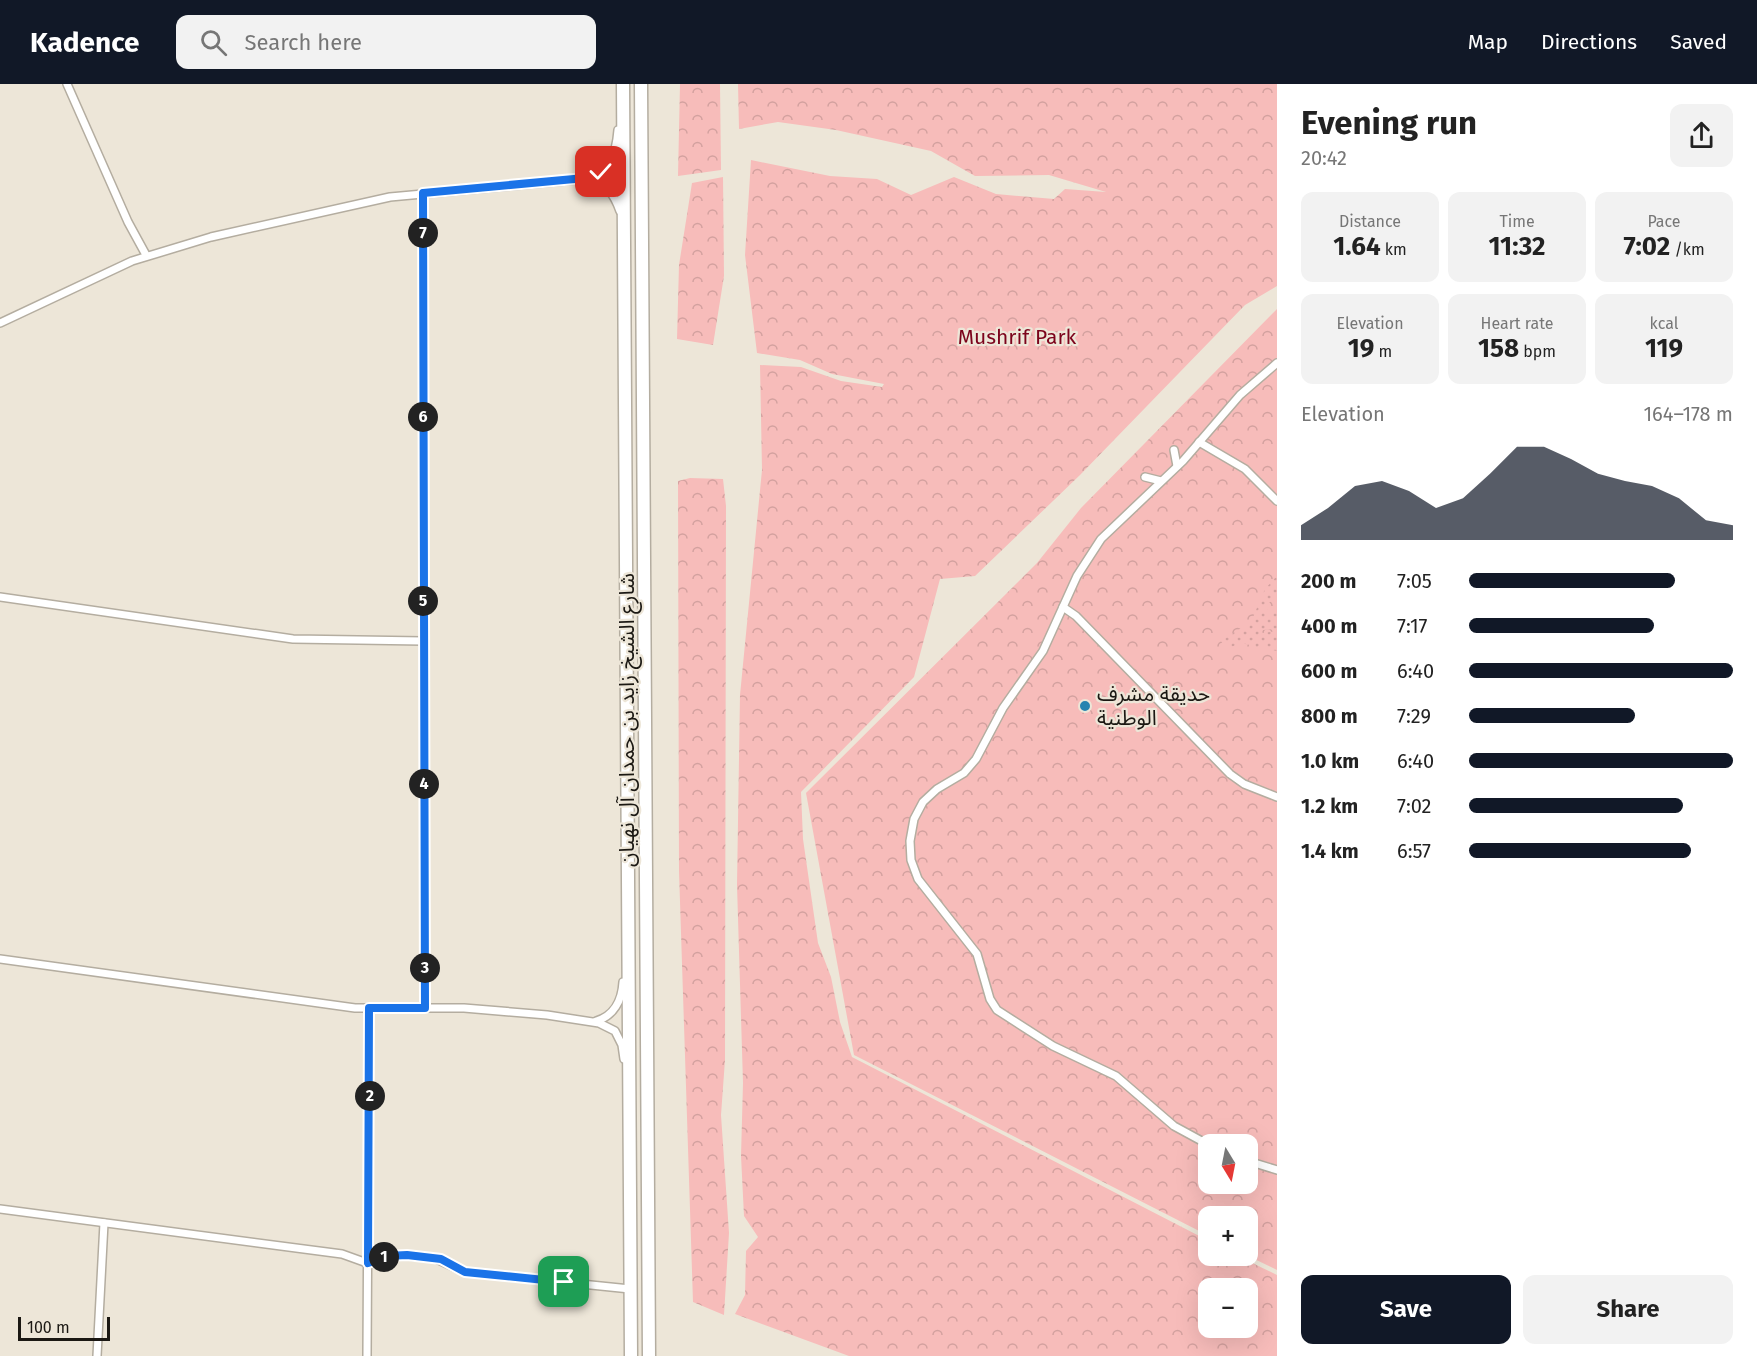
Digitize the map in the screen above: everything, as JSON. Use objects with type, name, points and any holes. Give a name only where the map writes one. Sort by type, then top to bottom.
[{"type":"highway","name":"شارع الشيخ زايد بن حمدان آل نهيان","points":[[641,84],[649,1356]]},
{"type":"highway","name":"شارع الشيخ زايد بن حمدان آل نهيان","points":[[624,88],[631,1356]]},
{"type":"street","points":[[67,84],[128,222],[146,255]]},
{"type":"street","points":[[0,323],[62,292],[146,255],[211,237],[341,206],[423,193],[585,178],[601,172],[613,159],[616,151],[624,88]]},
{"type":"street","points":[[585,178],[603,184],[610,190],[624,222]]},
{"type":"street","points":[[423,193],[425,1008]]},
{"type":"street","points":[[1198,1139],[1174,1126],[1124,1081],[1053,1046],[998,1010],[990,999],[977,954],[925,890],[913,867],[909,841],[920,807],[932,793],[960,776],[973,763],[1003,708],[1043,651],[1084,563],[1101,539],[1178,466],[1229,406],[1277,363]]},
{"type":"street","points":[[1199,442],[1245,469],[1277,501]]},
{"type":"street","points":[[1174,450],[1178,466]]},
{"type":"street","points":[[1145,477],[1161,481]]},
{"type":"street","points":[[0,597],[293,639],[423,641]]},
{"type":"street","points":[[1063,607],[1076,616],[1234,777],[1248,786],[1277,796]]},
{"type":"street","points":[[590,1021],[604,1018],[618,1002],[628,941]]},
{"type":"street","points":[[0,959],[369,1008],[496,1010],[590,1021],[608,1026],[620,1038],[629,1082]]},
{"type":"street","points":[[367,1356],[369,1008]]},
{"type":"street","points":[[1258,1164],[1277,1170]]},
{"type":"street","points":[[0,1209],[342,1254],[368,1263],[387,1256],[407,1255],[441,1259],[465,1272],[630,1289]]},
{"type":"street","points":[[97,1356],[104,1223]]},
{"type":"green space","points":[[680,84],[720,84],[721,170],[678,176]]},
{"type":"green space","name":"Mushrif Park","points":[[738,84],[1277,84],[1277,286],[1245,305],[1080,475],[975,576],[940,579],[914,677],[801,792],[803,839],[818,943],[831,977],[840,1022],[852,1057],[1198,1235],[1198,1266],[1258,1266],[1277,1275],[1277,1356],[849,1356],[735,1314],[745,1295],[746,1251],[758,1237],[744,1216],[741,1156],[743,1083],[737,885],[740,695],[762,470],[760,365],[801,367],[841,381],[882,387],[884,384],[832,374],[800,360],[757,353],[745,255],[751,160],[830,176],[877,179],[911,195],[954,177],[996,194],[1054,199],[1065,189],[1106,192],[1049,175],[975,176],[931,151],[836,130],[778,122],[739,129]]},
{"type":"green space","points":[[723,177],[724,276],[713,345],[677,339],[679,265],[692,183]]},
{"type":"green space","name":"حديقة مشرف الوطنية","points":[[1277,309],[1277,1270],[1258,1261],[1258,1206],[1198,1206],[1198,1230],[854,1055],[806,793],[1037,563],[1081,508]]},
{"type":"green space","points":[[690,478],[723,479],[726,506],[725,1060],[721,1115],[729,1233],[724,1315],[693,1302],[679,871],[678,481]]},
{"type":"green space","points":[[1277,576],[1277,601],[1273,600],[1266,605],[1268,612],[1277,612],[1277,629],[1263,630],[1251,622],[1265,589]]},
{"type":"green space","points":[[1249,623],[1263,633],[1277,631],[1277,651],[1241,643],[1226,649],[1221,641]]},
{"type":"place","name":"حديقة مشرف الوطنية","points":[[1085,706]]},
{"type":"route","points":[[564,1282],[465,1272],[441,1259],[407,1255],[387,1256],[368,1263],[369,1008],[425,1008],[423,193],[585,178],[601,172]]}]
